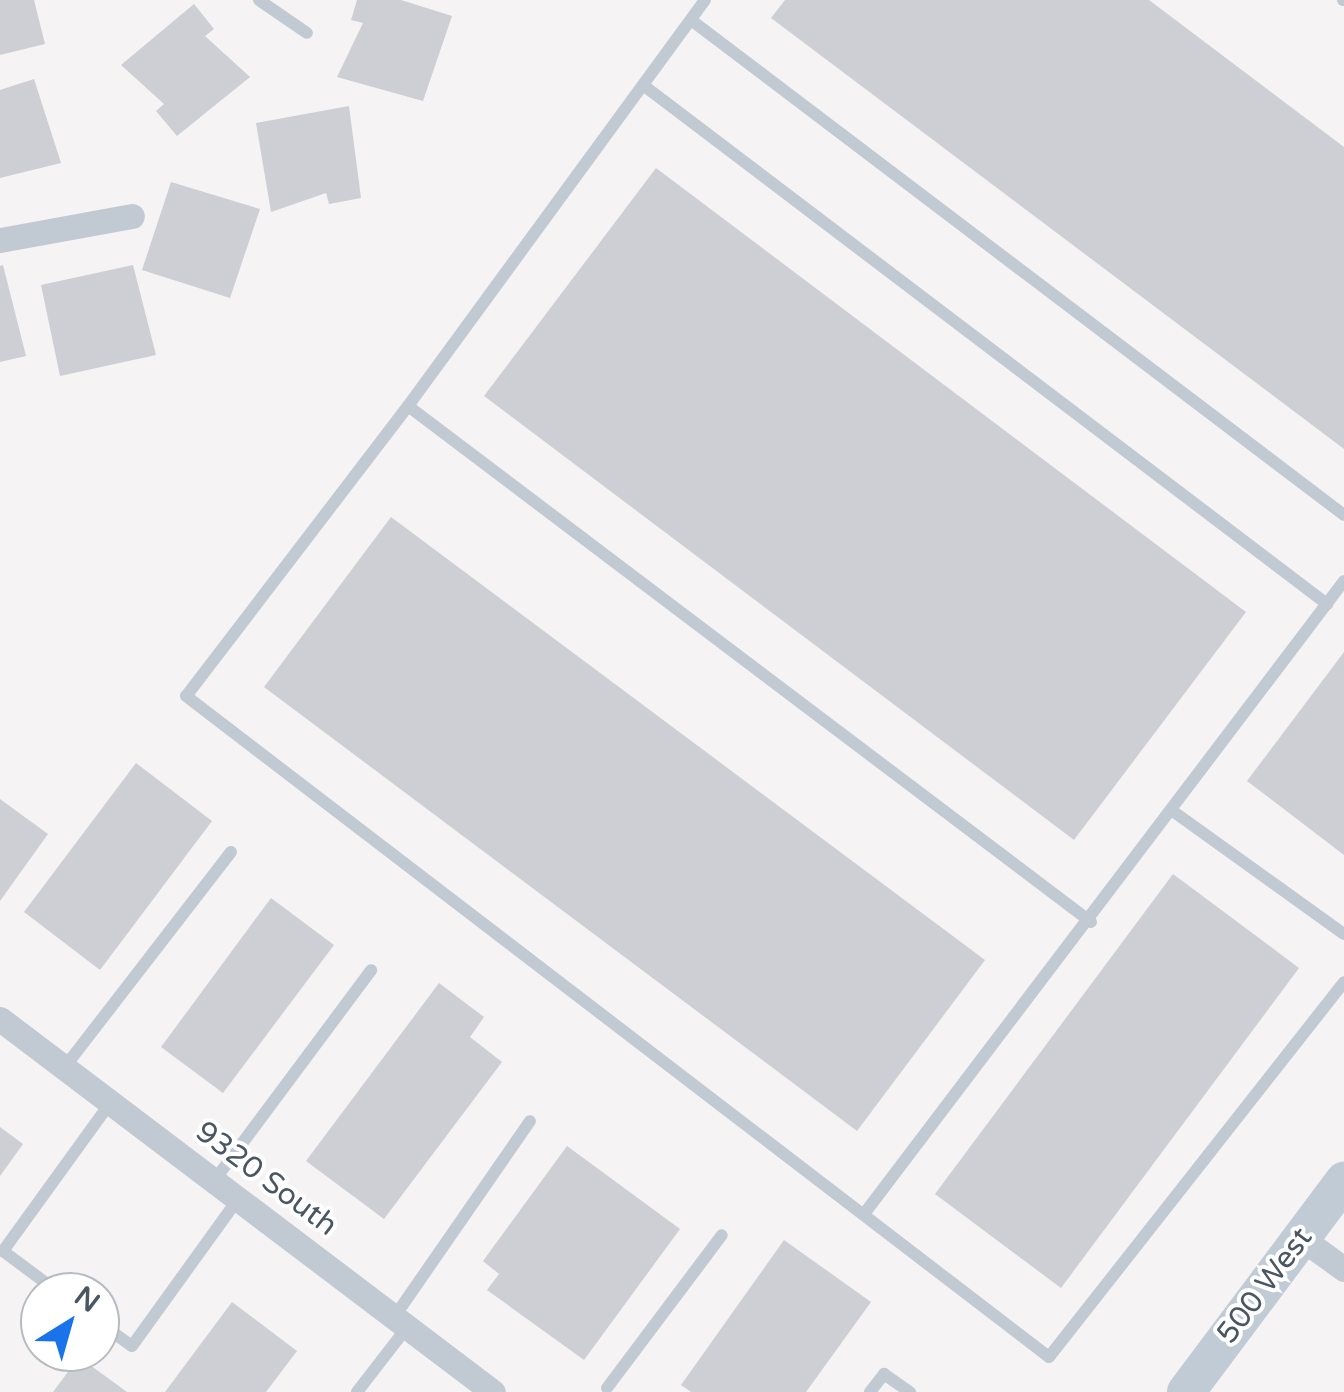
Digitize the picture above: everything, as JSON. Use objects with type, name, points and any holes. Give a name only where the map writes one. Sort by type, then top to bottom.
[{"type":"main road","name":"500 West","points":[[1186,1392],[1344,1180]]},
{"type":"street","points":[[0,240],[132,216]]},
{"type":"street","name":"9320 South","points":[[0,1019],[494,1392]]},
{"type":"street","points":[[1300,1238],[1344,1269]]},
{"type":"lane","points":[[259,0],[307,34]]},
{"type":"lane","points":[[705,0],[408,406],[186,696],[1049,1357],[1344,982]]},
{"type":"lane","points":[[691,20],[1344,515]]},
{"type":"lane","points":[[643,84],[1327,604]]},
{"type":"lane","points":[[408,406],[1091,922]]},
{"type":"lane","points":[[864,1214],[1091,922],[1344,581]]},
{"type":"lane","points":[[1174,812],[1344,934]]},
{"type":"lane","points":[[64,1068],[231,852]]},
{"type":"lane","points":[[214,1181],[371,970]]},
{"type":"lane","points":[[31,1272],[2,1251],[110,1103]]},
{"type":"lane","points":[[356,1392],[530,1121]]},
{"type":"lane","points":[[120,1337],[132,1346],[238,1199]]},
{"type":"lane","points":[[608,1391],[722,1235]]},
{"type":"lane","points":[[870,1392],[884,1374],[910,1392]]},
{"type":"building","points":[[0,0],[34,0],[45,44],[0,55]]},
{"type":"building","points":[[357,0],[401,0],[452,16],[423,101],[337,77],[363,23],[351,20]]},
{"type":"building","points":[[785,0],[1149,0],[1344,147],[1344,449],[771,18]]},
{"type":"building","points":[[194,4],[214,29],[205,36],[250,77],[177,136],[156,111],[164,104],[121,65]]},
{"type":"building","points":[[34,79],[61,163],[0,178],[0,90]]},
{"type":"building","points":[[349,106],[361,198],[329,204],[326,193],[271,212],[256,123]]},
{"type":"building","points":[[656,168],[1246,612],[1074,840],[484,396]]},
{"type":"building","points":[[171,182],[260,209],[230,298],[142,270]]},
{"type":"building","points":[[3,265],[26,356],[0,362],[0,266]]},
{"type":"building","points":[[133,265],[156,355],[60,376],[41,285]]},
{"type":"building","points":[[391,517],[985,960],[857,1131],[264,687]]},
{"type":"building","points":[[1344,652],[1344,855],[1247,781]]},
{"type":"building","points":[[136,763],[212,821],[100,970],[24,912]]},
{"type":"building","points":[[0,799],[48,834],[0,901]]},
{"type":"building","points":[[1173,874],[1299,968],[1061,1288],[935,1194]]},
{"type":"building","points":[[271,898],[334,945],[223,1093],[161,1047]]},
{"type":"building","points":[[439,983],[484,1017],[470,1037],[502,1062],[384,1219],[306,1161]]},
{"type":"building","points":[[0,1127],[23,1144],[0,1176]]},
{"type":"building","points":[[567,1146],[680,1229],[584,1360],[487,1290],[499,1274],[483,1261]]},
{"type":"building","points":[[784,1240],[871,1302],[806,1392],[691,1392],[681,1385]]},
{"type":"building","points":[[232,1302],[297,1351],[266,1392],[165,1392]]},
{"type":"building","points":[[68,1372],[100,1372],[127,1392],[53,1392]]}]
